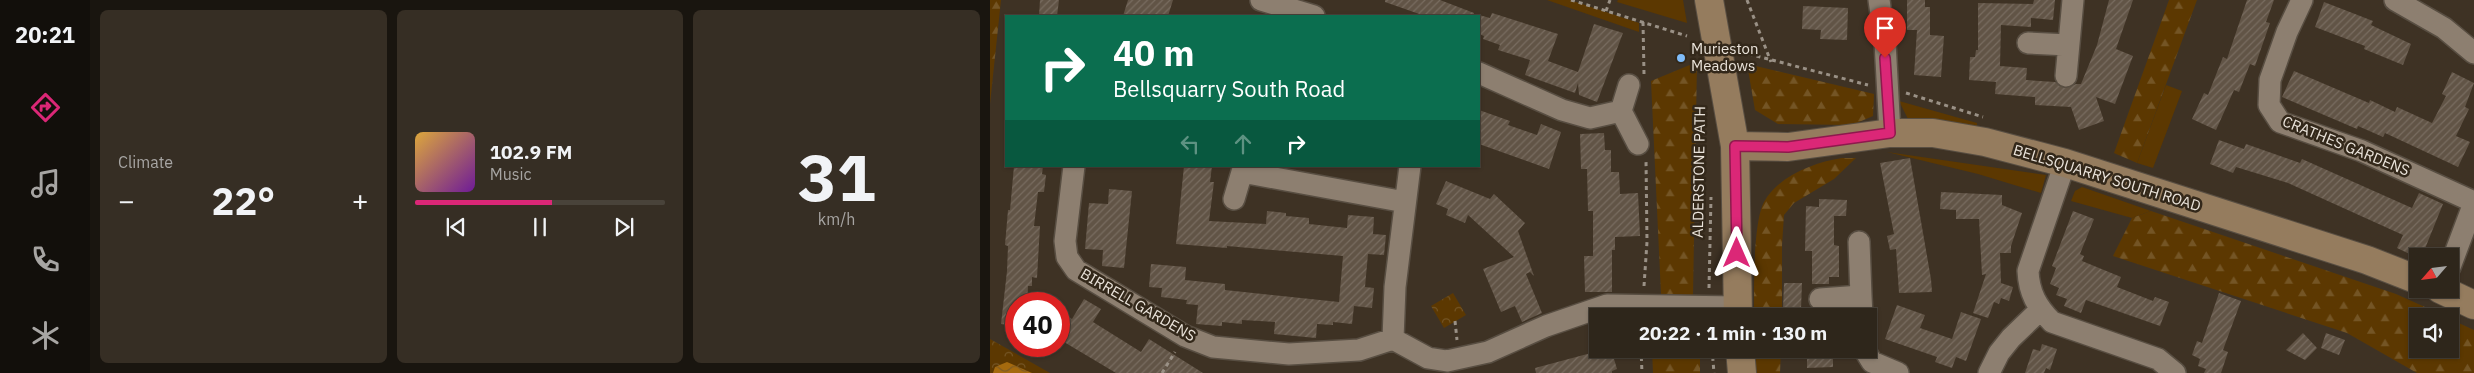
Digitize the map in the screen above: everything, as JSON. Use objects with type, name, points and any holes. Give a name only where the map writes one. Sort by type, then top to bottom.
[{"type":"street","points":[[1261,0],[1311,15]]},
{"type":"street","points":[[1709,0],[1736,158],[1738,308]]},
{"type":"street","points":[[1879,0],[1885,42],[1890,133]]},
{"type":"street","points":[[2066,76],[2073,0]]},
{"type":"street","name":"CRATHES GARDENS","points":[[2302,0],[2287,32],[2270,80],[2269,105],[2280,122],[2362,151],[2474,203],[2457,248]]},
{"type":"street","points":[[2395,0],[2444,28],[2474,53]]},
{"type":"street","points":[[2028,43],[2068,44]]},
{"type":"street","points":[[1480,73],[1562,110],[1590,118],[1621,111],[1637,84]]},
{"type":"street","points":[[1621,111],[1642,151]]},
{"type":"street","name":"BELLSQUARRY SOUTH ROAD","points":[[1736,158],[1788,147],[1890,133],[1933,133],[1985,142],[2065,163],[2367,260],[2409,276]]},
{"type":"street","points":[[2065,163],[2028,271],[2029,287],[2040,310],[2052,322],[2175,373]]},
{"type":"street","name":"BIRRELL GARDENS","points":[[1074,167],[1065,241],[1067,257],[1076,270],[1185,336],[1213,347],[1289,354],[1358,350],[1393,339]]},
{"type":"street","points":[[1410,167],[1395,287],[1393,339],[1428,358],[1447,361],[1488,352],[1546,326],[1607,305],[1709,306],[1719,308]]},
{"type":"street","points":[[1234,198],[1242,169],[1405,202]]},
{"type":"street","points":[[1820,299],[1862,306],[1860,242]]},
{"type":"street","points":[[2459,298],[2474,305]]},
{"type":"street","points":[[1989,373],[1999,353],[2011,338],[2040,310]]},
{"type":"street","points":[[1741,358],[1742,373]]},
{"type":"street","points":[[1870,358],[1872,362],[1898,373]]},
{"type":"path","points":[[1572,0],[1687,36]]},
{"type":"path","points":[[1606,11],[1610,0]]},
{"type":"path","points":[[1747,0],[1771,62]]},
{"type":"path","points":[[1637,84],[1643,22]]},
{"type":"path","points":[[1740,52],[1771,62],[1887,90]]},
{"type":"path","points":[[1642,151],[1647,242],[1644,305]]},
{"type":"path","name":"ALDERSTONE PATH","points":[[1709,306],[1708,255],[1711,195]]},
{"type":"path","points":[[1162,373],[1185,336]]},
{"type":"path","points":[[1641,358],[1642,373]]},
{"type":"path","points":[[1713,358],[1714,373]]},
{"type":"green space","points":[[990,0],[1001,0],[990,104]]},
{"type":"green space","points":[[1547,0],[1570,0],[1639,23],[1639,32]]},
{"type":"green space","points":[[1618,0],[1683,0],[1687,23],[1617,2]]},
{"type":"green space","points":[[2169,0],[2197,0],[2137,163],[2114,153]]},
{"type":"green space","points":[[1697,62],[1693,296],[1661,294],[1651,81]]},
{"type":"green space","points":[[1747,64],[1874,94],[1873,116],[1852,125],[1778,124],[1755,110]]},
{"type":"green space","points":[[2166,85],[2182,91],[2153,168],[2137,163]]},
{"type":"green space","points":[[1899,101],[1977,123],[1977,131],[1908,119]]},
{"type":"green space","points":[[1887,152],[2046,175],[2041,193],[1978,174]]},
{"type":"green space","points":[[1856,158],[1834,179],[1794,203],[1784,215],[1782,308],[1754,308],[1756,240],[1760,212],[1764,202],[1778,185],[1788,178],[1809,167],[1831,160]]},
{"type":"green space","points":[[2082,187],[2151,211],[2132,218],[2071,201],[2075,191]]},
{"type":"green space","points":[[2151,211],[2396,294],[2427,308],[2409,308],[2409,358],[2459,358],[2459,323],[2474,330],[2474,373],[2417,373],[2347,333],[2113,256],[2132,218]]},
{"type":"green space","points":[[1453,293],[1466,315],[1444,328],[1431,306]]},
{"type":"green space","points":[[990,339],[1005,348],[1005,357],[1022,357],[1050,373],[990,373]]},
{"type":"green space","points":[[1652,358],[1700,358],[1700,373],[1653,373]]},
{"type":"green space","points":[[1755,358],[1781,358],[1780,373],[1756,373]]},
{"type":"water","points":[[1007,362],[1032,373],[993,373],[995,367]]},
{"type":"building","points":[[1040,0],[1059,0],[1057,15],[1039,15]]},
{"type":"building","points":[[1128,0],[1173,0],[1168,15],[1123,15]]},
{"type":"building","points":[[1385,0],[1440,0],[1474,13],[1474,15],[1422,15],[1385,2]]},
{"type":"building","points":[[1907,0],[1925,0],[1925,7],[1930,7],[1930,35],[1944,36],[1941,77],[1914,75],[1917,30],[1907,30]]},
{"type":"building","points":[[2034,0],[2055,0],[2053,20],[2031,18],[2031,27],[2001,25],[2000,66],[2027,68],[2026,80],[2055,82],[2065,88],[2081,84],[2097,45],[2109,0],[2133,0],[2116,49],[2133,56],[2115,104],[2096,97],[2104,121],[2079,130],[2071,107],[2035,105],[2035,97],[1995,94],[1996,82],[1969,80],[1970,57],[1975,57],[1976,50],[1978,50],[1978,3],[2033,4]]},
{"type":"building","points":[[2247,0],[2274,0],[2266,22],[2270,23],[2255,66],[2250,64],[2239,92],[2234,90],[2216,130],[2192,119],[2204,93],[2208,95],[2223,57],[2227,59]]},
{"type":"building","points":[[2324,2],[2373,21],[2371,25],[2411,44],[2403,65],[2364,49],[2365,46],[2315,27]]},
{"type":"building","points":[[1803,6],[1848,8],[1847,40],[1820,39],[1821,30],[1802,29]]},
{"type":"building","points":[[1492,13],[1558,34],[1548,61],[1578,72],[1594,24],[1623,33],[1597,102],[1579,95],[1578,83],[1575,93],[1525,75],[1530,60],[1498,50],[1500,45],[1483,39],[1484,36],[1480,34],[1480,15],[1490,18]]},
{"type":"building","points":[[2294,71],[2369,103],[2370,100],[2395,112],[2397,107],[2432,123],[2446,96],[2442,94],[2452,72],[2474,83],[2465,107],[2469,109],[2456,136],[2470,142],[2458,167],[2385,133],[2383,137],[2358,126],[2357,129],[2282,97]]},
{"type":"building","points":[[1480,110],[1510,121],[1508,125],[1537,135],[1541,124],[1561,132],[1549,169],[1480,144]]},
{"type":"building","points":[[1604,133],[1605,150],[1611,150],[1611,172],[1619,172],[1620,194],[1638,193],[1640,236],[1615,237],[1615,250],[1612,250],[1612,292],[1585,292],[1584,256],[1593,256],[1593,211],[1588,211],[1587,169],[1581,169],[1580,134]]},
{"type":"building","points":[[2219,140],[2244,149],[2246,144],[2300,163],[2302,159],[2412,208],[2419,193],[2443,204],[2425,248],[2409,248],[2409,254],[2397,248],[2403,235],[2288,183],[2236,167],[2233,173],[2210,164]]},
{"type":"building","points":[[1910,158],[1932,292],[1899,293],[1896,249],[1890,250],[1887,236],[1894,234],[1880,163]]},
{"type":"building","points":[[1014,167],[1043,167],[1042,174],[1046,175],[1044,192],[1038,192],[1034,226],[1040,226],[1037,278],[1032,277],[1032,286],[1028,286],[1028,292],[1005,292],[1005,325],[1001,324],[1007,271],[1008,246],[1005,245],[1008,210],[1010,210]]},
{"type":"building","points":[[1184,167],[1212,167],[1210,182],[1214,182],[1209,221],[1266,224],[1267,211],[1286,213],[1286,216],[1309,218],[1309,224],[1347,228],[1348,215],[1374,217],[1373,234],[1386,235],[1384,255],[1368,254],[1365,287],[1374,288],[1372,308],[1354,306],[1352,324],[1333,322],[1333,325],[1317,324],[1316,338],[1274,334],[1275,322],[1242,320],[1242,324],[1222,322],[1222,326],[1196,324],[1198,305],[1186,304],[1187,300],[1161,297],[1162,288],[1149,287],[1151,264],[1186,267],[1185,280],[1225,284],[1225,290],[1339,302],[1343,256],[1227,246],[1227,248],[1176,244]]},
{"type":"building","points":[[1446,181],[1490,199],[1494,194],[1525,223],[1518,231],[1534,276],[1530,272],[1526,274],[1542,313],[1522,322],[1515,306],[1501,312],[1483,269],[1514,257],[1468,215],[1465,223],[1446,215],[1448,209],[1436,204]]},
{"type":"building","points":[[1109,189],[1132,191],[1124,268],[1102,266],[1103,250],[1085,249],[1089,203],[1108,204]]},
{"type":"building","points":[[1941,192],[2002,195],[2002,205],[2022,213],[2011,246],[2011,253],[2000,253],[2001,283],[2013,287],[2009,301],[2001,298],[1999,304],[1994,302],[1988,318],[1973,313],[1986,274],[1982,275],[1979,219],[1956,219],[1956,210],[1940,209]]},
{"type":"building","points":[[1819,199],[1847,200],[1846,216],[1834,216],[1834,245],[1839,246],[1839,277],[1829,277],[1829,284],[1812,284],[1812,251],[1805,251],[1806,206],[1819,207]]},
{"type":"building","points":[[2073,211],[2094,219],[2080,254],[2084,256],[2082,261],[2121,277],[2117,287],[2153,301],[2155,297],[2169,302],[2160,326],[2086,300],[2081,313],[2064,306],[2067,299],[2056,295],[2059,288],[2050,284],[2056,268],[2052,266]]},
{"type":"building","points":[[1784,283],[1802,283],[1801,308],[1783,308]]},
{"type":"building","points":[[2219,293],[2241,301],[2223,350],[2228,352],[2221,373],[2204,373],[2206,369],[2198,366],[2200,359],[2192,355],[2197,341],[2202,343]]},
{"type":"building","points":[[1084,299],[1101,309],[1093,322],[1141,352],[1149,339],[1203,373],[1116,373],[1070,346],[1070,318],[1072,319]]},
{"type":"building","points":[[1897,305],[1925,315],[1920,328],[1952,339],[1961,312],[1981,319],[1966,361],[1956,357],[1952,368],[1935,362],[1937,357],[1885,339]]},
{"type":"building","points":[[2303,333],[2317,348],[2305,360],[2286,350]]},
{"type":"building","points":[[2326,333],[2345,340],[2339,355],[2321,348]]},
{"type":"building","points":[[2042,344],[2057,349],[2050,370],[2046,368],[2044,373],[2025,373],[2033,349],[2040,351]]},
{"type":"building","points":[[1589,354],[1589,358],[1614,358],[1617,369],[1612,371],[1612,373],[1536,373],[1535,368]]},
{"type":"building","points":[[1807,358],[1833,358],[1833,367],[1807,368]]},
{"type":"place","name":"Murieston Meadows","points":[[1681,58]]},
{"type":"route","points":[[1737,253],[1737,169],[1735,146],[1788,147],[1855,136],[1890,133],[1885,58]]}]
